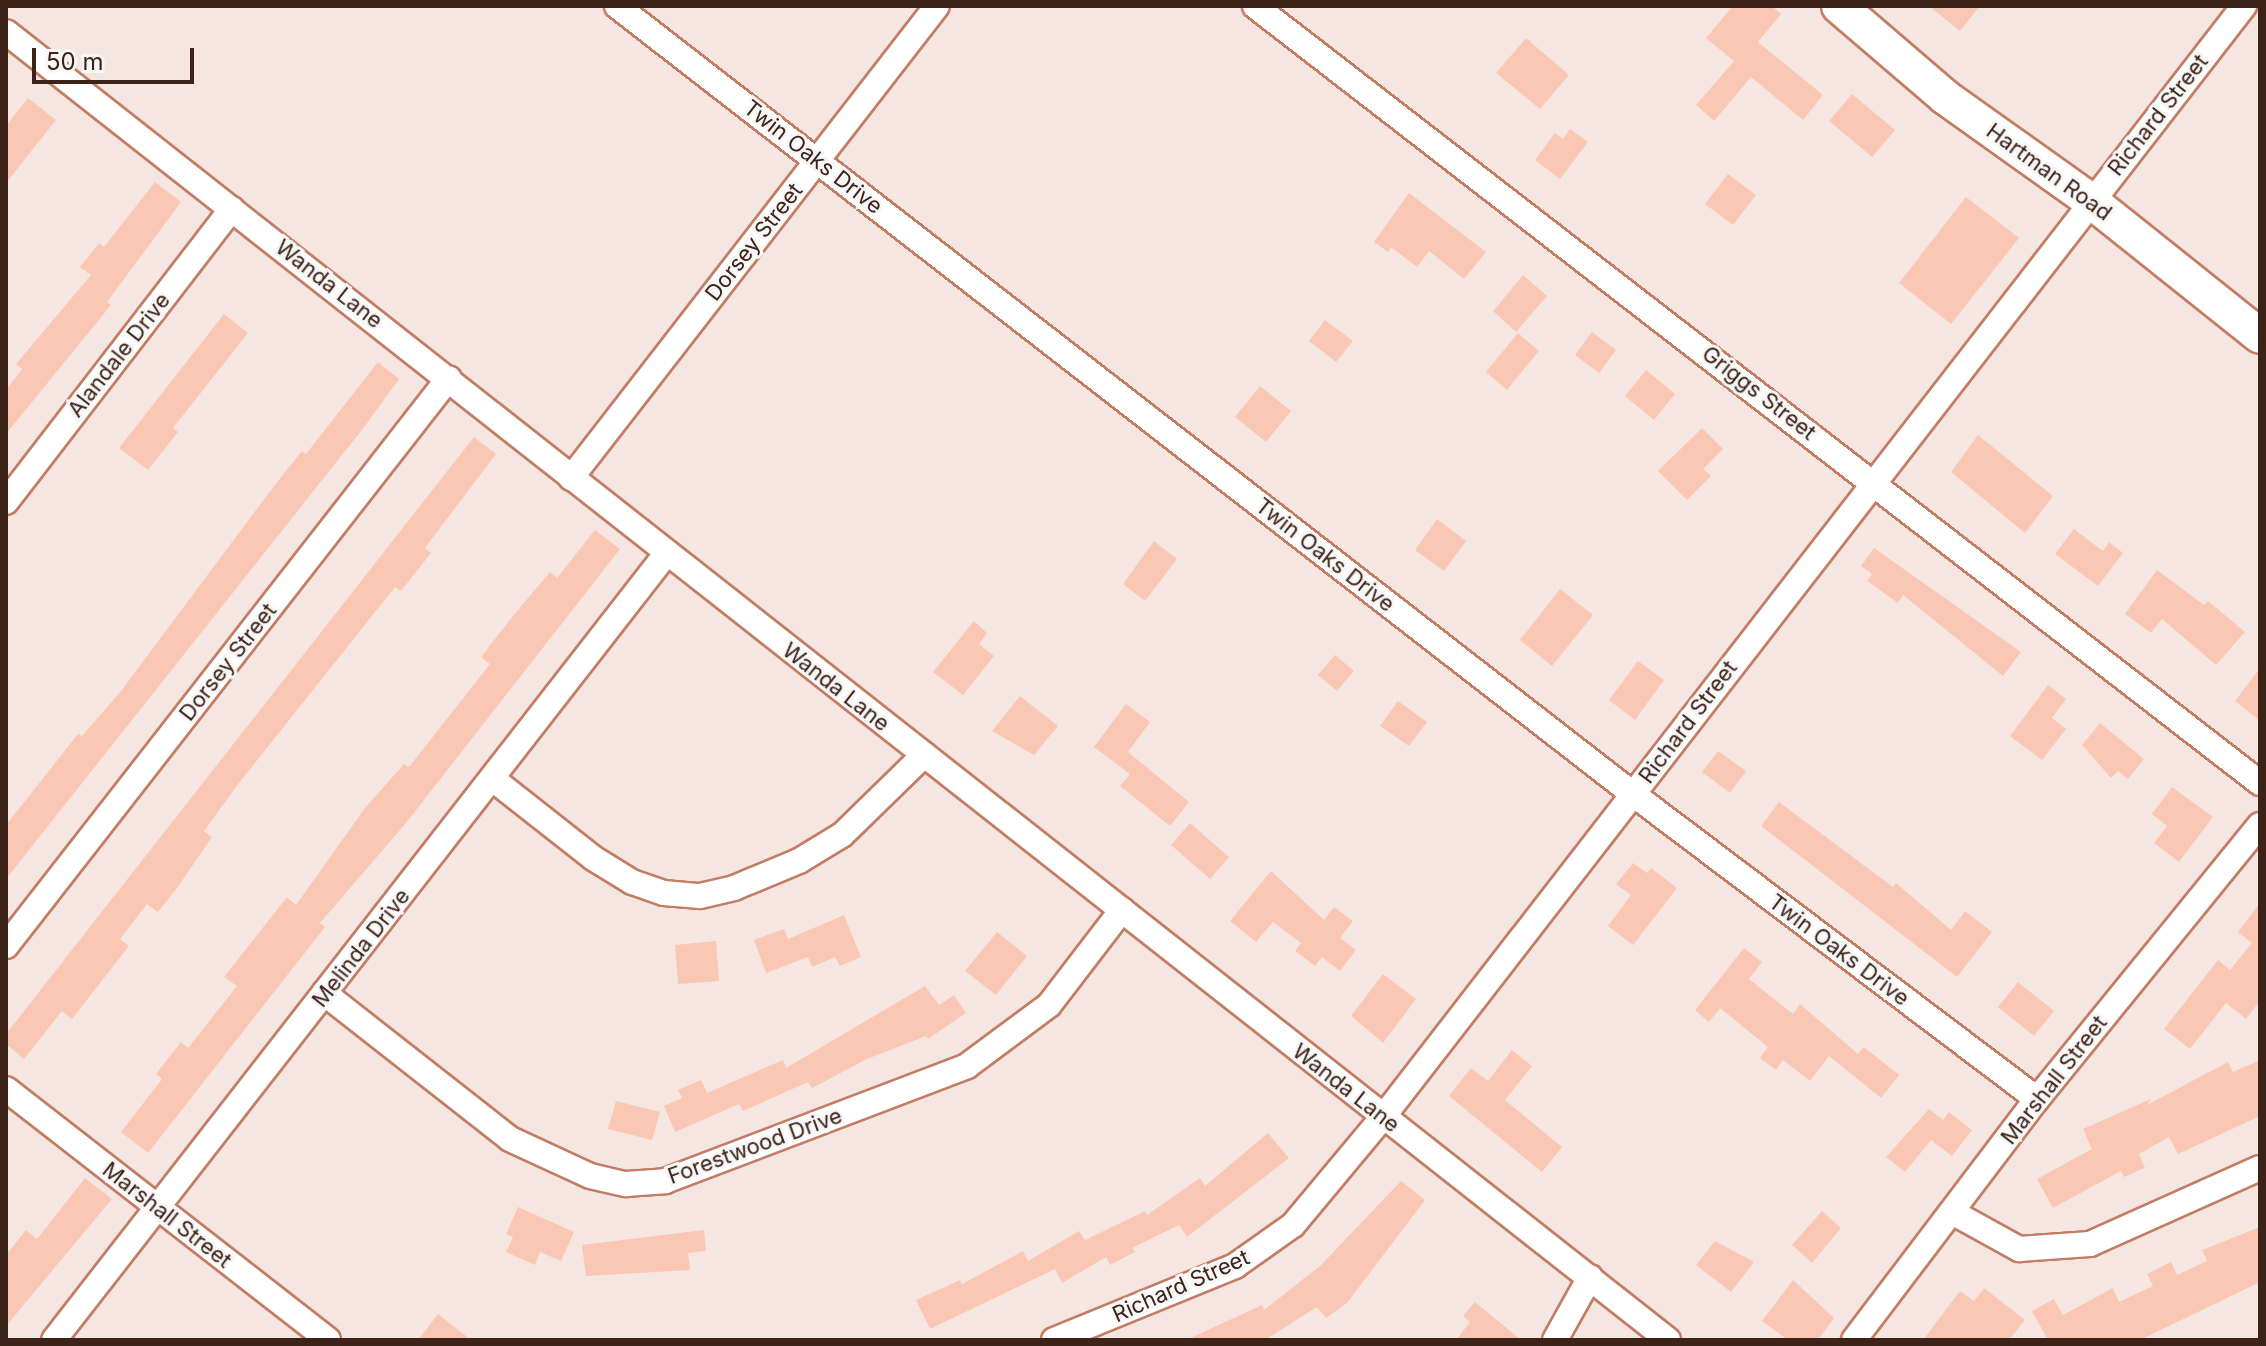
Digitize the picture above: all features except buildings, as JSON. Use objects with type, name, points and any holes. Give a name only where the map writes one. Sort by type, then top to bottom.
[{"type":"street","name":"Twin Oaks Drive","points":[[617,6],[1633,794],[2037,1099]]},
{"type":"street","name":"Dorsey Street","points":[[571,478],[937,6]]},
{"type":"street","name":"Griggs Street","points":[[1255,6],[2260,783]]},
{"type":"street","name":"Hartman Road","points":[[1839,6],[1945,97],[2091,201],[2260,336]]},
{"type":"street","name":"Richard Street","points":[[1054,1340],[1222,1272],[1266,1246],[1293,1225],[1383,1117],[1872,481],[2244,6]]},
{"type":"street","name":"Wanda Lane","points":[[8,38],[449,378],[666,554],[1668,1340]]},
{"type":"street","name":"Alandale Drive","points":[[6,502],[232,209]]},
{"type":"street","name":"Dorsey Street","points":[[6,946],[449,378]]},
{"type":"street","name":"Melinda Drive","points":[[54,1340],[494,780],[666,554]]},
{"type":"street","points":[[494,780],[593,858],[632,882],[664,893],[700,896],[734,888],[799,861],[842,835],[924,755]]},
{"type":"street","name":"Marshall Street","points":[[1854,1340],[2037,1099],[2260,825]]},
{"type":"street","name":"Forestwood Drive","points":[[324,993],[510,1139],[590,1176],[626,1184],[665,1181],[967,1066],[1049,1005],[1122,910]]},
{"type":"street","name":"Marshall Street","points":[[6,1089],[328,1340]]},
{"type":"street","points":[[1952,1212],[2019,1249],[2090,1244],[2260,1168]]},
{"type":"street","points":[[1555,1340],[1590,1277]]}]
